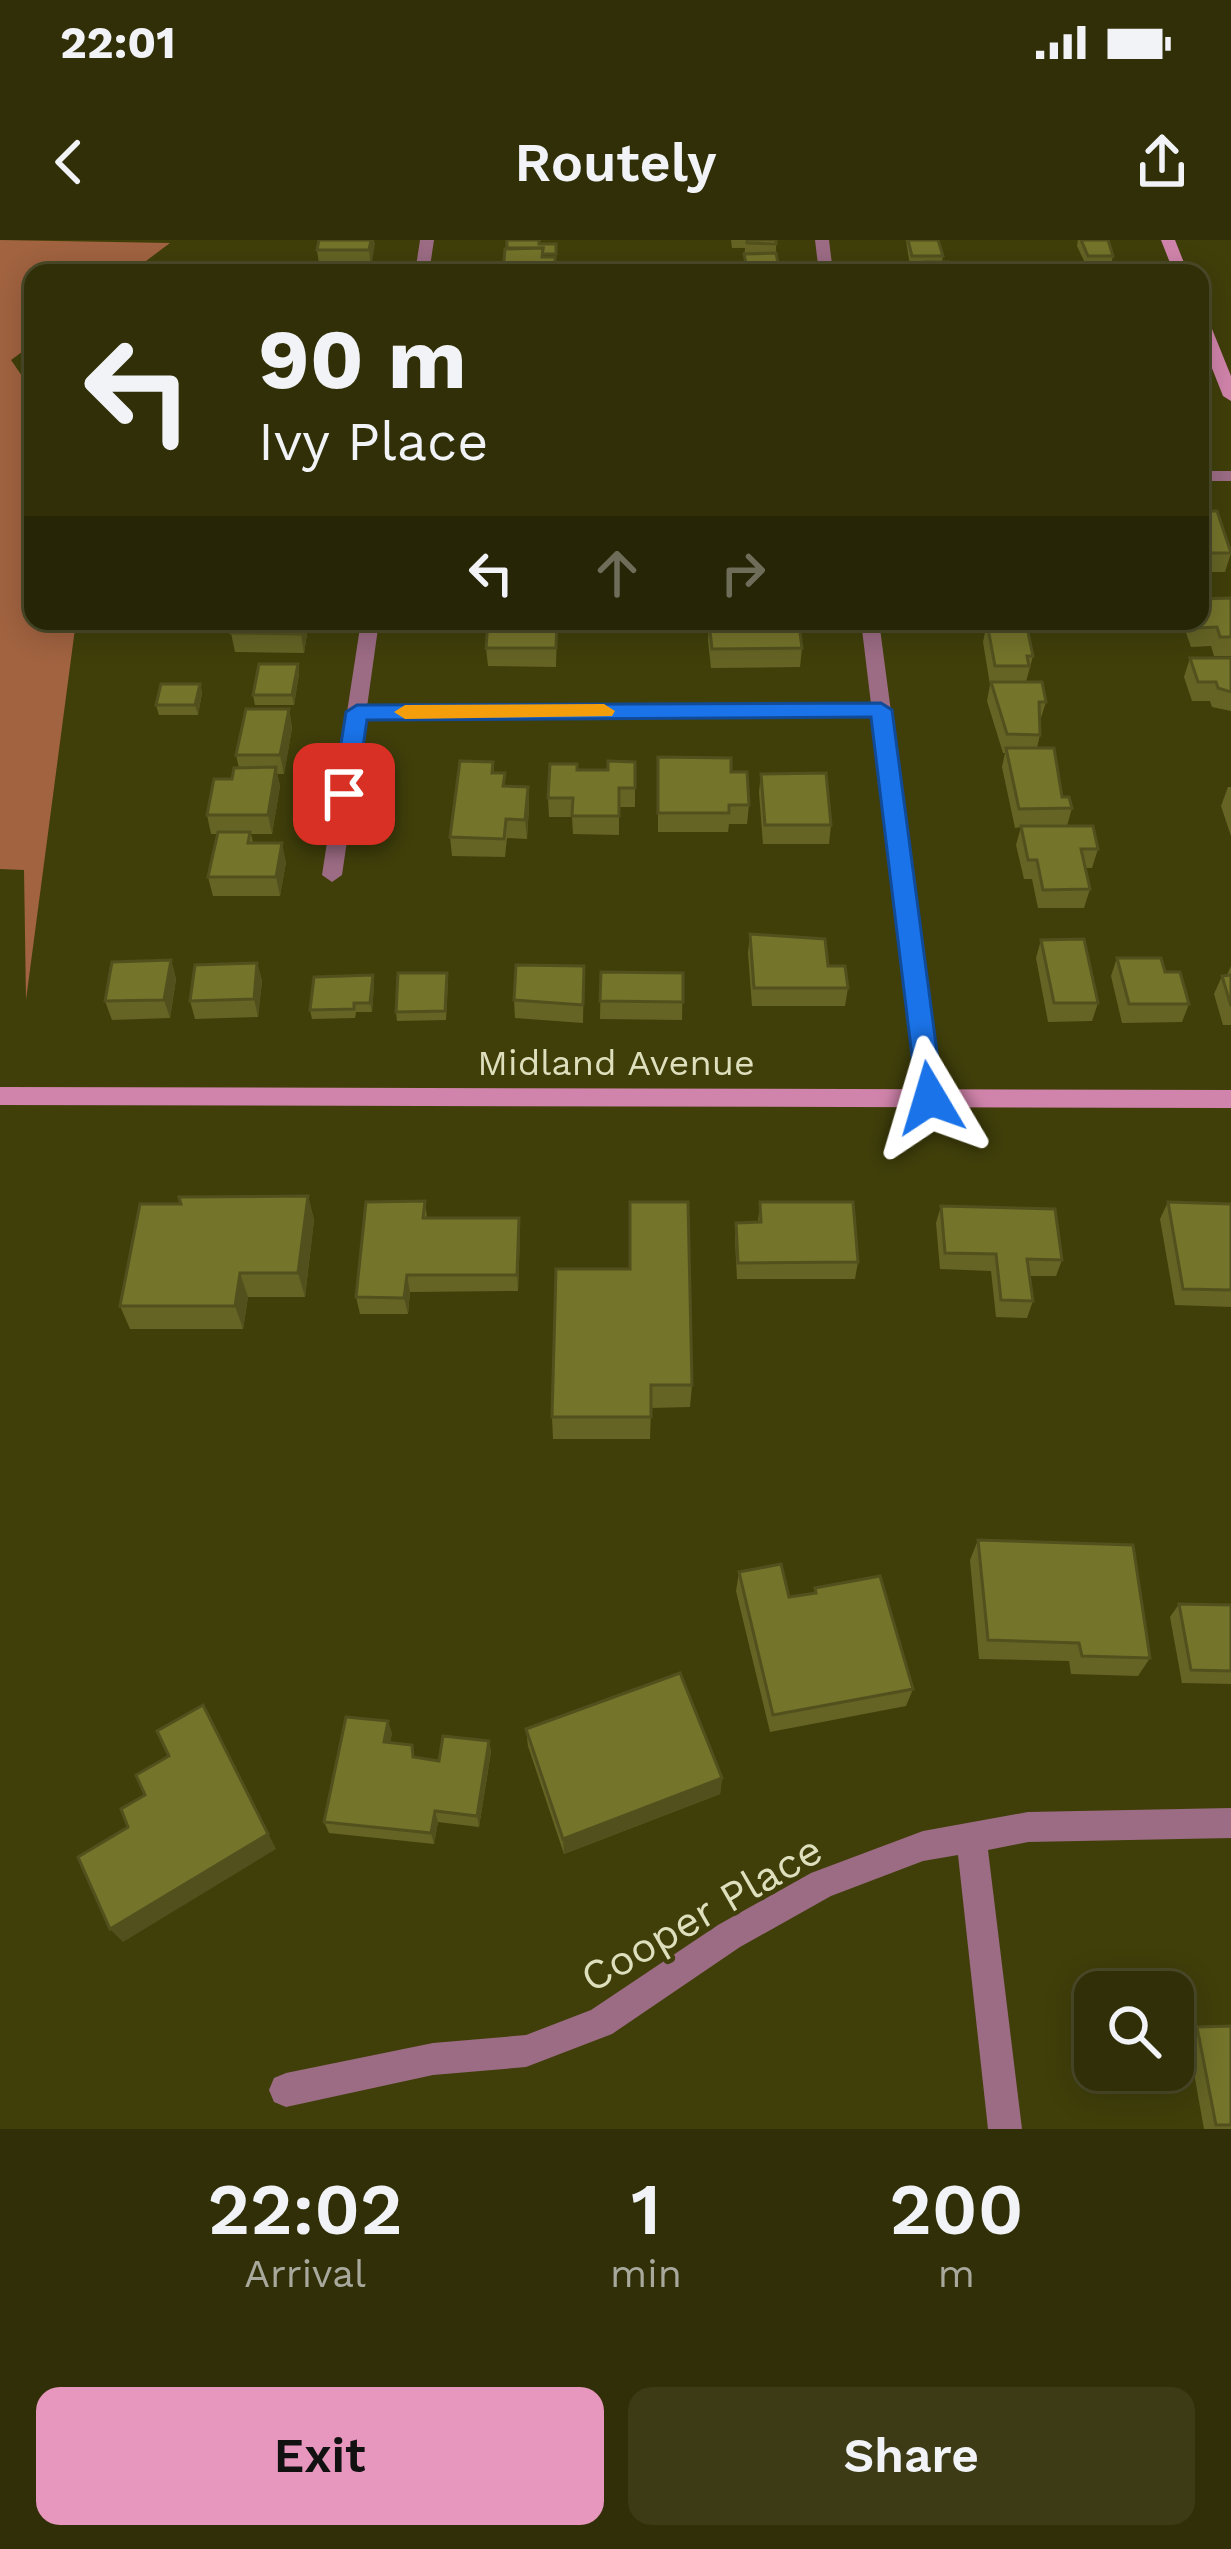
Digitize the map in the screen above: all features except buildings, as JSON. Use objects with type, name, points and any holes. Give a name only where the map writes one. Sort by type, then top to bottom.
[{"type":"street","points":[[1209,341],[1231,396]]},
{"type":"street","points":[[332,875],[369,630]]},
{"type":"street","points":[[871,630],[930,1098]]},
{"type":"street","points":[[357,712],[881,710]]},
{"type":"street","name":"Midland Avenue","points":[[0,1096],[1231,1099]]},
{"type":"street","name":"Cooper Place","points":[[286,2090],[434,2060],[526,2051],[601,2023],[729,1936],[822,1884],[923,1846],[1028,1827],[1231,1823]]},
{"type":"street","points":[[971,1835],[1005,2129]]},
{"type":"shaded area","points":[[0,240],[170,243],[142,264],[24,264],[24,351],[11,360],[24,379],[24,630],[75,630],[26,1000],[24,870],[0,869]]},
{"type":"slow traffic","points":[[405,712],[604,711]]},
{"type":"route","points":[[344,794],[357,712],[881,710],[930,1098]]}]
